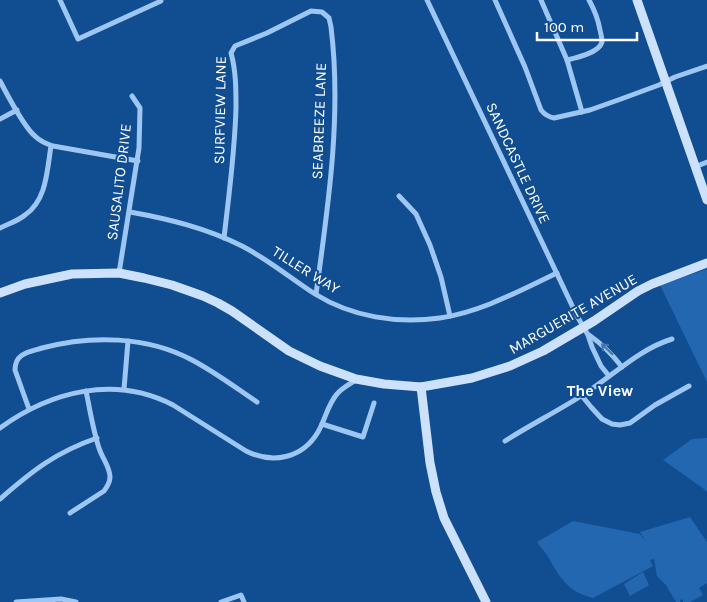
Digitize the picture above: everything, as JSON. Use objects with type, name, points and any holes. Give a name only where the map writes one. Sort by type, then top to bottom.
[{"type":"street","points":[[60,0],[78,39],[161,2],[161,0]]},
{"type":"street","name":"SANDCASTLE DRIVE","points":[[427,0],[582,327],[609,376]]},
{"type":"street","points":[[495,0],[525,67],[541,110],[548,117],[561,117],[582,112],[707,66]]},
{"type":"street","points":[[541,0],[567,60],[582,112]]},
{"type":"street","points":[[567,60],[592,52],[602,43],[597,15],[589,0]]},
{"type":"street","points":[[637,0],[707,200]]},
{"type":"street","name":"SEABREEZE LANE","points":[[267,33],[311,11],[322,12],[329,18],[331,27],[335,84],[334,127],[326,223],[316,294]]},
{"type":"street","name":"SURFVIEW LANE","points":[[224,238],[235,122],[236,85],[234,61],[231,53],[236,46],[267,33]]},
{"type":"street","points":[[0,81],[31,133],[37,138],[51,146],[138,161]]},
{"type":"street","name":"SAUSALITO DRIVE","points":[[119,273],[138,161],[140,135],[140,108],[132,96]]},
{"type":"street","points":[[0,119],[17,110]]},
{"type":"street","points":[[0,228],[23,217],[37,204],[44,190],[51,146]]},
{"type":"street","points":[[695,167],[707,162]]},
{"type":"street","points":[[399,196],[416,214],[430,245],[441,276],[450,316]]},
{"type":"street","name":"TILLER WAY","points":[[130,212],[180,222],[224,238],[268,261],[333,304],[381,318],[422,320],[450,316],[494,302],[557,273]]},
{"type":"street","name":"MARGUERITE AVENUE","points":[[0,293],[25,284],[72,274],[119,273],[144,278],[203,296],[232,311],[289,351],[320,366],[356,379],[384,384],[421,387],[472,378],[510,366],[543,351],[594,321],[638,290],[707,263]]},
{"type":"street","name":"SANDCASTLE DRIVE","points":[[588,335],[614,356],[622,367]]},
{"type":"street","points":[[505,441],[582,396],[646,350],[672,339]]},
{"type":"street","points":[[30,409],[15,370],[15,365],[20,356],[70,342],[96,340],[128,341],[165,348],[191,359],[257,402]]},
{"type":"street","points":[[124,389],[128,341]]},
{"type":"street","points":[[0,428],[30,409],[58,397],[86,391],[124,389],[149,394],[166,402],[253,455],[264,458],[284,457],[301,450],[314,439],[332,401],[337,394],[356,379]]},
{"type":"street","points":[[582,396],[602,419],[612,424],[620,425],[630,423],[655,405],[688,386]]},
{"type":"street","points":[[421,387],[430,463],[436,492],[444,518],[486,602]]},
{"type":"street","points":[[70,513],[104,491],[110,480],[109,469],[96,438],[86,391]]},
{"type":"street","points":[[322,424],[363,437],[374,403]]},
{"type":"street","points":[[0,499],[44,463],[64,451],[96,438]]},
{"type":"street","points":[[220,602],[241,595],[244,602]]},
{"type":"street","points":[[16,602],[61,599],[76,602]]},
{"type":"shaded area","points":[[707,269],[707,382],[660,285]]},
{"type":"shaded area","points":[[707,438],[707,492],[663,460],[692,439]]},
{"type":"shaded area","points":[[690,517],[707,542],[707,583],[699,588],[703,595],[690,602],[683,602],[681,599],[680,602],[676,602],[666,585],[657,576],[654,559],[650,560],[653,566],[593,598],[585,595],[573,590],[564,581],[537,542],[573,521],[640,534],[646,542],[640,532]]},
{"type":"shaded area","points":[[643,572],[649,585],[630,596],[624,584]]},
{"type":"district","name":"The View","points":[[600,390]]}]
